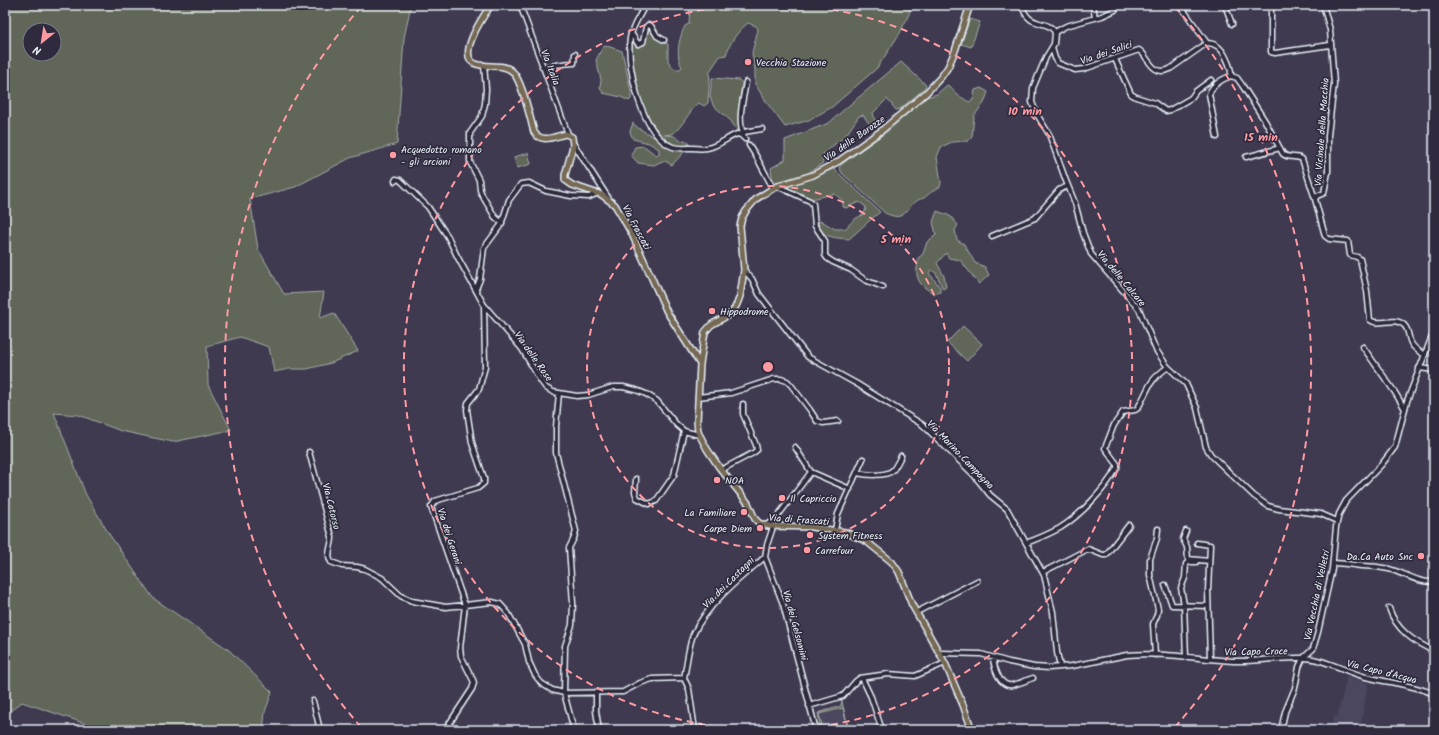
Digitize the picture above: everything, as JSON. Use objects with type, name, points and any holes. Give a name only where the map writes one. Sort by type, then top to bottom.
[{"type":"main road","points":[[491,5],[476,26],[469,52],[470,59],[474,63],[505,67],[516,75],[536,136],[544,139],[568,134],[572,138],[573,142]]},
{"type":"main road","name":"Via delle Barozze","points":[[700,364],[706,331],[712,324],[730,315],[740,296],[744,270],[740,229],[741,220],[746,211],[756,199],[775,187],[814,175],[839,161],[893,122],[932,88],[952,59],[970,5]]},
{"type":"main road","name":"Via Frascati","points":[[573,142],[565,174],[565,180],[570,184],[598,193],[609,199],[618,209],[632,234],[667,312],[700,364]]},
{"type":"main road","name":"Via di Frascati","points":[[700,364],[697,427],[699,434],[721,470],[748,504],[756,520],[772,526],[835,530],[850,534],[864,540],[891,560],[899,572],[916,612],[945,663],[972,730]]},
{"type":"street","name":"Via Italia","points":[[520,5],[568,134]]},
{"type":"street","points":[[645,5],[631,33],[630,53],[635,89],[640,104],[650,123],[662,139],[668,144],[676,147],[702,149],[712,147],[737,134],[744,137]]},
{"type":"street","points":[[1022,5],[1024,13],[1030,20],[1050,27],[1055,32],[1066,26],[1095,18],[1115,10]]},
{"type":"street","points":[[1093,5],[1095,18]]},
{"type":"street","points":[[1180,5],[1208,43],[1216,45],[1220,49],[1231,68],[1231,76]]},
{"type":"street","points":[[1225,5],[1232,24]]},
{"type":"street","name":"Via Vicinale della Macchia","points":[[1323,5],[1330,28],[1334,90],[1328,135],[1328,172],[1325,191],[1322,195],[1317,196],[1315,199],[1326,238],[1348,241],[1349,254],[1360,260],[1367,291],[1370,320],[1374,322],[1391,321],[1403,324],[1406,328],[1411,344],[1425,355]]},
{"type":"street","points":[[1271,8],[1271,52],[1276,53],[1330,45]]},
{"type":"street","points":[[631,33],[637,42],[641,44],[648,25],[657,36],[664,40]]},
{"type":"street","name":"Via delle Calcare","points":[[1055,32],[1055,40],[1052,48],[1046,57],[1033,88],[1032,101],[1035,110],[1049,134],[1075,203],[1082,233],[1091,254],[1139,309],[1144,318],[1155,348],[1168,367],[1184,382],[1192,397],[1198,414],[1208,451],[1254,496],[1264,503],[1275,508],[1321,514],[1337,521]]},
{"type":"street","name":"Via dei Salici","points":[[1052,48],[1058,64],[1077,70],[1140,50],[1151,65],[1161,71],[1166,71],[1208,43]]},
{"type":"street","points":[[542,67],[574,63],[575,54]]},
{"type":"street","points":[[1115,59],[1131,94],[1155,103],[1166,111],[1193,97],[1196,91],[1211,80]]},
{"type":"street","points":[[484,65],[486,89],[485,107],[482,115],[470,134],[470,163],[479,180],[482,195],[495,217],[502,223]]},
{"type":"street","points":[[1217,137],[1209,94],[1211,89],[1220,81],[1231,76],[1239,81],[1285,156],[1298,157],[1302,159],[1315,199]]},
{"type":"street","points":[[744,137],[740,117],[746,82]]},
{"type":"street","points":[[744,137],[744,132],[762,129]]},
{"type":"street","points":[[573,142],[609,199]]},
{"type":"street","points":[[749,145],[775,187],[808,200],[813,204],[814,226],[825,241],[825,255],[828,259],[852,270],[865,280],[883,287]]},
{"type":"street","points":[[1246,157],[1280,148]]},
{"type":"street","name":"Via delle Rose","points":[[395,181],[396,178],[400,180],[427,206],[448,237],[484,305],[523,350],[544,386],[559,393],[575,396],[583,396],[613,387],[638,390],[657,401],[676,424],[684,431]]},
{"type":"street","points":[[476,289],[480,279],[484,248],[502,223],[511,197],[518,186],[524,182],[530,183],[546,191],[568,196],[589,197],[598,193]]},
{"type":"street","points":[[992,236],[1034,219],[1059,190],[1068,186]]},
{"type":"street","name":"Via Marino Campagna","points":[[744,270],[752,279],[758,292],[807,355],[814,361],[857,384],[924,426],[975,476],[987,492],[1008,510],[1042,572],[1051,603],[1060,667]]},
{"type":"street","name":"Via dei Gerani","points":[[445,730],[460,709],[474,683],[460,650],[465,605],[431,507],[435,501],[476,489],[484,483],[482,472],[472,443],[466,410],[468,403],[479,389],[485,367],[484,305]]},
{"type":"street","name":"Via Vecchia di Velletri","points":[[1312,659],[1333,563],[1339,512],[1346,501],[1382,464],[1394,449],[1398,440],[1405,409],[1434,331]]},
{"type":"street","points":[[1364,347],[1405,409]]},
{"type":"street","points":[[1026,543],[1052,532],[1065,524],[1084,508],[1099,492],[1117,468],[1117,464],[1105,448],[1115,424],[1124,411],[1135,410],[1138,408],[1150,383],[1168,367]]},
{"type":"street","points":[[1419,368],[1434,370]]},
{"type":"street","points":[[698,397],[731,393],[780,378],[792,385],[816,421],[823,423],[838,421]]},
{"type":"street","points":[[559,393],[556,427],[557,457],[576,531],[569,549],[573,603],[572,625],[566,645],[564,693],[574,730]]},
{"type":"street","points":[[721,470],[757,450],[757,446],[742,413],[743,404]]},
{"type":"street","points":[[636,479],[634,492],[636,498],[647,503],[654,503],[675,473],[684,431],[699,434]]},
{"type":"street","points":[[795,447],[810,472],[850,489]]},
{"type":"street","name":"Via Catorso","points":[[309,452],[332,537],[329,556],[331,562],[342,566],[365,569],[383,579],[401,596],[409,600],[444,607],[465,605]]},
{"type":"street","points":[[857,473],[872,475],[889,472],[893,469],[901,456]]},
{"type":"street","points":[[835,530],[838,514],[863,459]]},
{"type":"street","points":[[765,557],[766,545],[774,521],[810,472]]},
{"type":"street","points":[[772,526],[778,521],[779,515]]},
{"type":"street","points":[[1042,572],[1088,549],[1106,555],[1129,525]]},
{"type":"street","points":[[1155,654],[1153,624],[1158,609],[1150,575],[1150,561],[1157,538],[1158,529]]},
{"type":"street","points":[[1186,531],[1183,539],[1187,547],[1188,559],[1209,561]]},
{"type":"street","points":[[1197,544],[1212,543],[1209,561],[1208,606],[1210,659]]},
{"type":"street","name":"Via dei Castagni","points":[[684,678],[692,640],[702,619],[726,593],[765,557]]},
{"type":"street","name":"Via dei Gelsomini","points":[[765,557],[783,604],[816,730]]},
{"type":"street","points":[[1186,657],[1184,605],[1181,588],[1185,578],[1186,565],[1188,562],[1196,562]]},
{"type":"street","points":[[1333,563],[1390,569],[1423,581],[1434,582]]},
{"type":"street","points":[[916,612],[977,581]]},
{"type":"street","points":[[1165,585],[1171,604],[1208,606]]},
{"type":"street","points":[[465,605],[494,602],[502,606],[510,616],[525,644],[529,662],[537,678],[548,688],[556,692],[623,692],[652,679],[684,678],[689,689],[695,730]]},
{"type":"street","points":[[1389,608],[1397,624],[1406,635],[1419,644],[1434,651]]},
{"type":"street","name":"Via Vecchia di Velletri","points":[[1303,658],[1313,649]]},
{"type":"street","name":"Via Capo Croce","points":[[940,653],[978,654],[1031,666],[1060,667],[1081,665],[1126,655],[1155,654],[1234,661],[1303,658]]},
{"type":"street","points":[[993,658],[994,667],[998,675],[1006,684],[1011,685],[1033,678]]},
{"type":"street","points":[[1281,730],[1284,716],[1296,688],[1297,675],[1303,658]]},
{"type":"street","name":"Via Capo d'Acqua","points":[[1303,658],[1312,659],[1367,678],[1411,686],[1434,694]]},
{"type":"street","points":[[809,706],[843,696],[859,678],[888,674],[915,676],[945,663]]},
{"type":"street","points":[[859,678],[871,697],[882,730]]},
{"type":"street","points":[[596,692],[598,730]]},
{"type":"street","points":[[313,701],[320,730]]},
{"type":"shaded area","points":[[1347,676],[1368,683],[1360,730],[1332,730],[1334,716],[1337,717]]},
{"type":"shaded area","points":[[843,706],[849,730],[821,730],[818,713]]},
{"type":"green space","points":[[5,5],[411,5],[404,38],[397,144],[350,158],[295,187],[250,199],[258,249],[284,294],[324,292],[320,318],[334,313],[358,351],[331,363],[307,369],[289,369],[274,372],[269,347],[240,337],[207,346],[208,385],[231,430],[173,442],[121,431],[79,415],[54,413],[86,495],[109,534],[153,598],[229,650],[272,692],[265,712],[263,730],[104,730],[22,702],[5,715]]},
{"type":"green space","points":[[690,5],[837,5],[848,12],[853,5],[911,5],[909,14],[900,33],[877,68],[832,107],[809,120],[785,127],[755,84],[755,70],[752,53],[758,29],[756,26],[748,23],[734,38],[726,55],[720,56],[710,71],[708,103],[704,106],[699,103],[695,106],[680,127],[673,133],[669,135],[660,135],[652,126],[646,115],[637,90],[632,65],[632,40],[634,40],[638,48],[645,41],[647,30],[650,29],[655,38],[668,44],[668,61],[674,69],[680,69],[682,67],[678,52],[681,36],[685,26],[689,24]]},
{"type":"green space","points":[[970,19],[980,22],[971,47],[961,44]]},
{"type":"green space","points":[[607,46],[622,51],[631,92],[631,99],[629,101],[621,97],[603,93],[600,87],[601,80],[596,60],[603,47]]},
{"type":"green space","points":[[901,62],[926,85],[924,89],[900,109],[896,110],[887,99],[873,113],[877,126],[873,129],[863,115],[859,116],[846,135],[824,153],[822,157],[823,163],[808,173],[775,182],[772,177],[771,168],[785,160],[785,140],[829,123]]},
{"type":"green space","points":[[712,78],[739,80],[742,83],[738,117],[739,129],[737,131],[731,121],[713,105],[710,96]]},
{"type":"green space","points":[[947,85],[951,87],[956,94],[969,102],[973,100],[975,90],[981,88],[988,92],[984,103],[974,116],[972,137],[968,141],[952,142],[941,147],[937,157],[941,183],[940,187],[924,198],[918,200],[901,216],[892,216],[885,213],[842,173],[839,167],[888,131],[927,97],[937,94]]},
{"type":"green space","points":[[633,123],[638,128],[654,137],[659,138],[672,147],[686,150],[672,165],[665,161],[654,165],[638,163],[631,155],[635,147],[644,146],[656,155],[659,154],[659,149],[649,143],[633,139],[630,132]]},
{"type":"green space","points":[[666,135],[674,136],[681,141],[685,140],[689,143],[688,147],[672,144],[664,137]]},
{"type":"green space","points":[[528,153],[531,164],[517,168],[514,157]]},
{"type":"green space","points":[[834,169],[880,212],[849,239],[825,234],[821,231],[818,221],[823,222],[835,229],[845,229],[855,219],[863,215],[866,209],[865,206],[859,202],[846,208],[843,207],[843,201],[833,194],[812,199],[787,189],[790,184]]},
{"type":"green space","points":[[937,211],[950,216],[958,225],[955,230],[957,240],[964,244],[975,263],[985,267],[989,275],[979,284],[960,260],[949,258],[946,253],[937,263],[944,276],[946,287],[943,289],[936,273],[931,270],[929,273],[940,287],[940,292],[935,294],[919,281],[917,273],[918,258],[923,254],[927,242],[936,235],[933,222]]},
{"type":"green space","points":[[963,326],[982,344],[967,361],[947,342]]},
{"type":"green space","points":[[842,702],[849,730],[843,708],[819,714],[822,725],[820,726],[818,713],[841,706]]},
{"type":"place","name":"Vecchia Stazione","points":[[748,62]]},
{"type":"place","name":"Acquedotto romano - gli arcioni","points":[[393,155]]},
{"type":"place","name":"Hippodrome","points":[[712,311]]},
{"type":"place","name":"NOA","points":[[717,480]]},
{"type":"place","name":"Il Capriccio","points":[[782,498]]},
{"type":"place","name":"La Familiare","points":[[744,512]]},
{"type":"place","name":"Carpe Diem","points":[[760,528]]},
{"type":"place","name":"System Fitness","points":[[810,535]]},
{"type":"place","name":"Carrefour","points":[[807,550]]},
{"type":"place","name":"Da.Ca Auto Snc","points":[[1421,556]]}]
